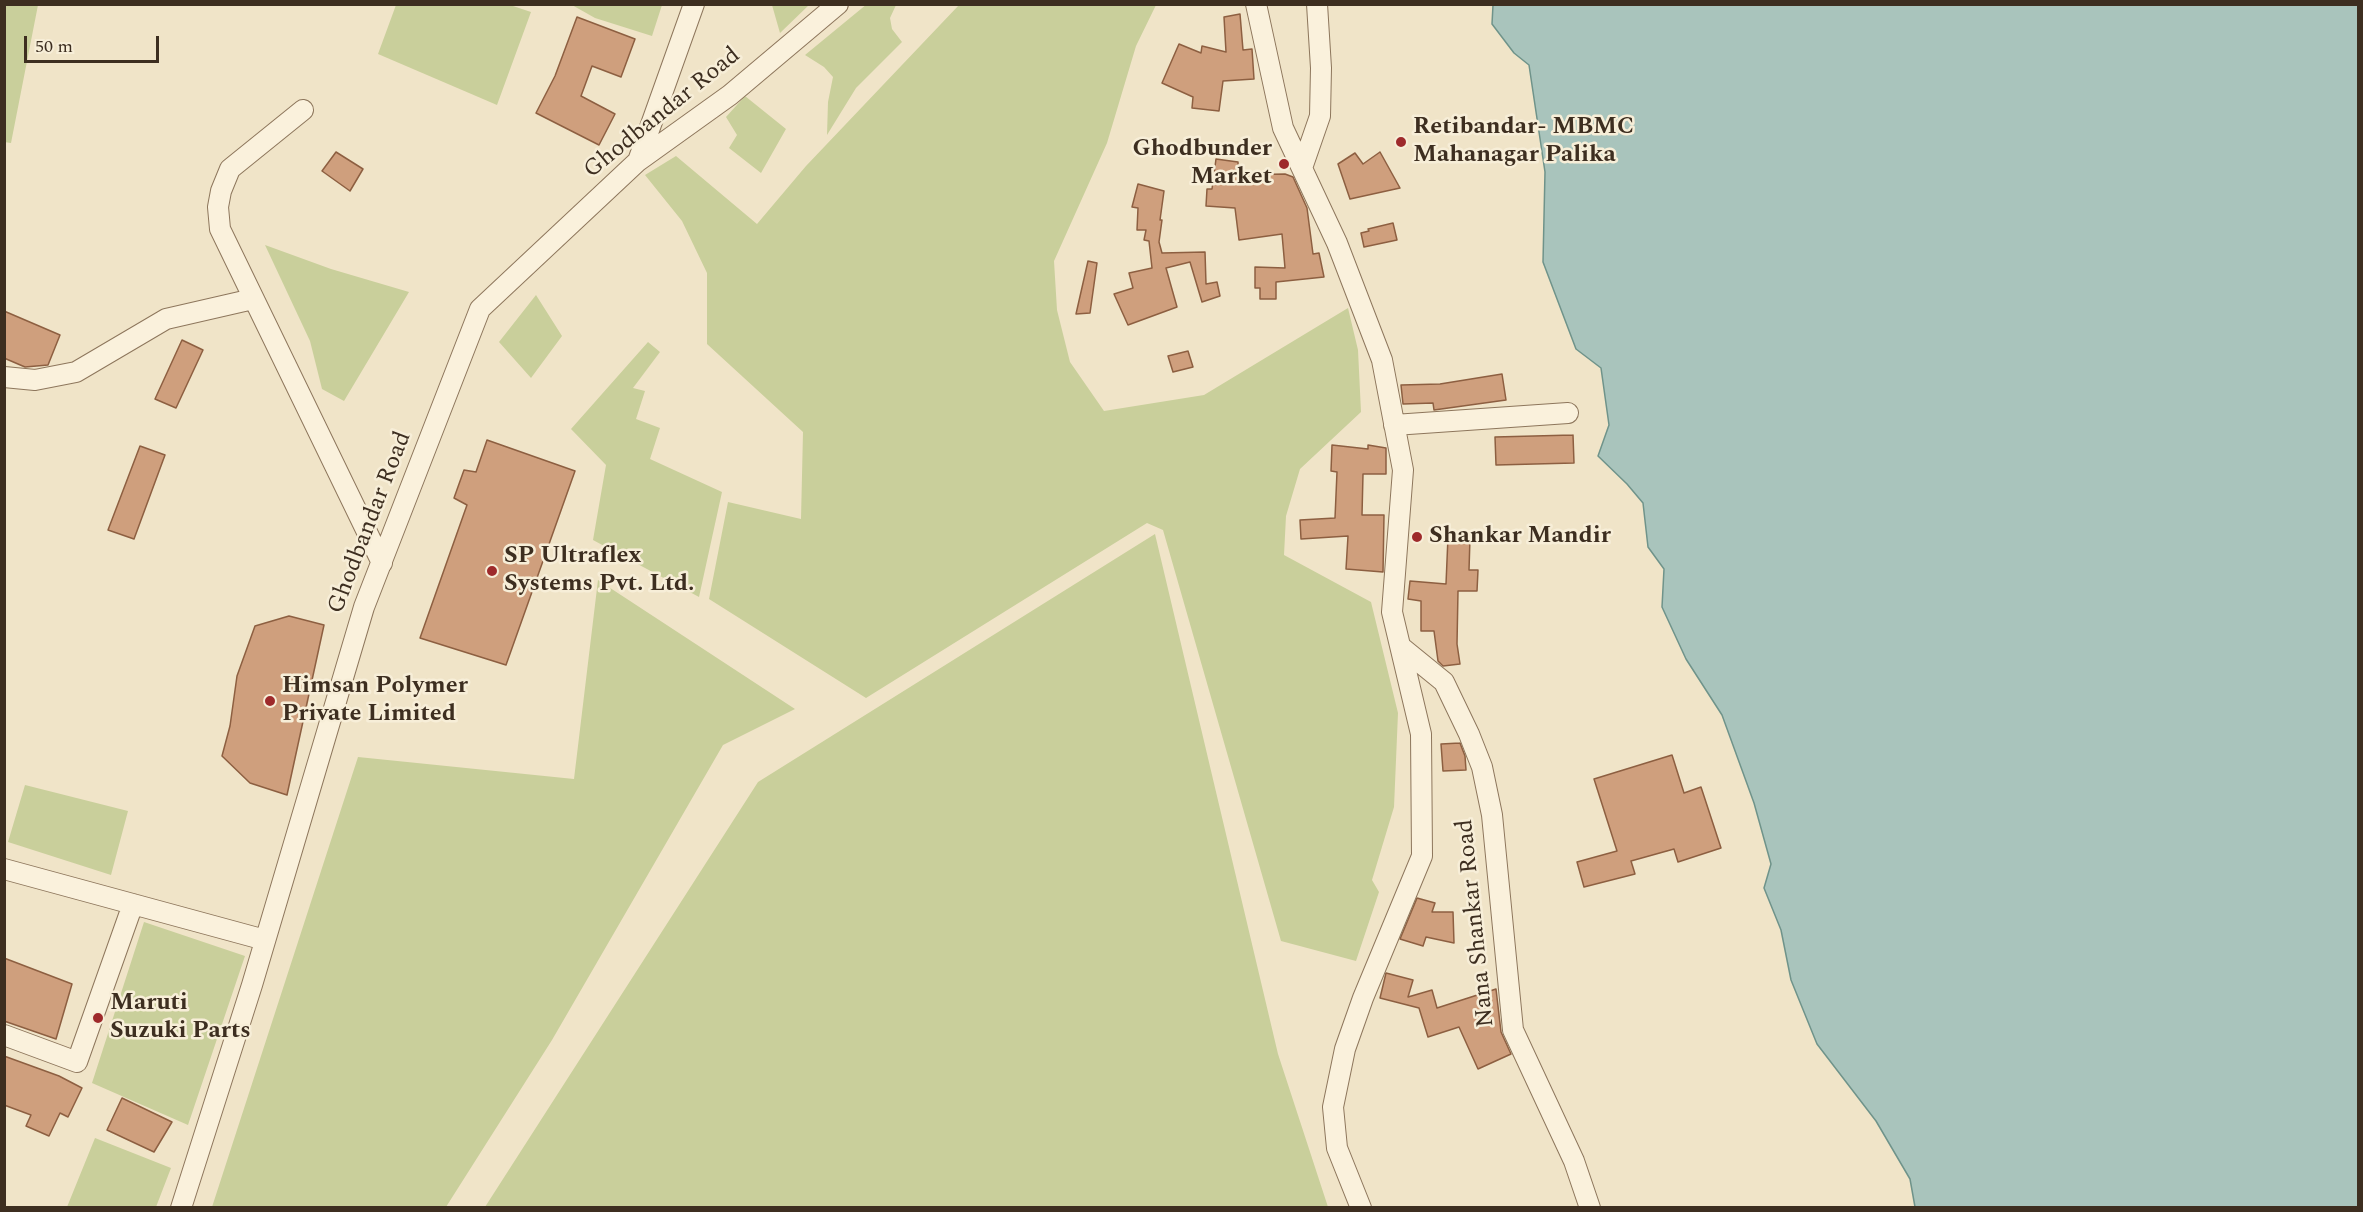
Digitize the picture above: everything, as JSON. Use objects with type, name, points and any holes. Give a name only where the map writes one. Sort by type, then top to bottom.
[{"type":"street","points":[[638,161],[694,4]]},
{"type":"street","name":"Ghodbandar Road","points":[[181,1208],[266,940],[364,608],[480,309],[638,161],[730,95],[838,4]]},
{"type":"street","points":[[1256,4],[1283,128],[1337,243],[1382,360],[1403,471],[1392,612],[1421,734],[1422,856],[1349,1039],[1334,1107],[1337,1148],[1361,1208]]},
{"type":"street","points":[[1302,168],[1320,116],[1321,68],[1317,4]]},
{"type":"street","points":[[303,110],[230,169],[221,191],[218,207],[220,230],[381,563]]},
{"type":"street","points":[[4,377],[35,380],[76,372],[166,319],[254,299]]},
{"type":"street","points":[[1394,425],[1568,413]]},
{"type":"street","name":"Nana Shankar Road","points":[[1401,646],[1444,682],[1482,767],[1492,815],[1513,1030],[1574,1161],[1590,1208]]},
{"type":"street","points":[[4,868],[266,940]]},
{"type":"street","points":[[4,1035],[77,1062],[133,904]]},
{"type":"green space","points":[[772,4],[809,5],[780,33]]},
{"type":"green space","points":[[867,4],[896,5],[890,18],[892,29],[902,42],[856,88],[827,135],[828,102],[833,77],[824,67],[805,55]]},
{"type":"green space","points":[[4,5],[38,5],[11,143],[4,142]]},
{"type":"green space","points":[[396,5],[510,5],[531,12],[497,105],[378,54]]},
{"type":"green space","points":[[572,5],[662,5],[652,36],[595,18]]},
{"type":"green space","points":[[959,5],[1156,5],[1136,46],[1107,143],[1054,261],[1057,310],[1070,362],[1104,411],[1204,395],[1348,308],[1358,350],[1361,412],[1300,469],[1286,516],[1284,555],[1371,602],[1398,713],[1394,807],[1372,880],[1379,892],[1356,961],[1281,941],[1163,530],[1147,523],[866,698],[709,599],[728,502],[801,519],[803,432],[707,344],[707,273],[682,221],[645,175],[676,156],[757,224],[806,166]]},
{"type":"green space","points":[[745,96],[786,129],[761,173],[729,148],[737,135],[726,117]]},
{"type":"green space","points":[[265,245],[331,269],[409,292],[344,401],[322,389],[310,341]]},
{"type":"green space","points":[[536,295],[562,336],[531,378],[499,342]]},
{"type":"green space","points":[[648,342],[660,352],[633,388],[645,391],[636,419],[660,428],[650,459],[722,492],[699,597],[593,540],[606,465],[571,429]]},
{"type":"green space","points":[[1155,534],[1278,1054],[1328,1207],[485,1207],[758,782]]},
{"type":"green space","points":[[598,580],[795,709],[723,745],[552,1040],[446,1207],[212,1207],[358,757],[574,779]]},
{"type":"green space","points":[[25,785],[128,811],[111,875],[8,842]]},
{"type":"green space","points":[[144,922],[245,956],[188,1125],[92,1083]]},
{"type":"green space","points":[[95,1138],[171,1168],[156,1207],[67,1207]]},
{"type":"water","points":[[1493,5],[2358,5],[2358,1207],[1915,1207],[1910,1179],[1876,1121],[1817,1044],[1791,980],[1781,930],[1764,888],[1771,864],[1754,803],[1722,715],[1686,659],[1662,607],[1664,569],[1648,547],[1643,503],[1598,456],[1609,425],[1601,368],[1576,349],[1543,262],[1545,172],[1529,65],[1514,53],[1492,24]]},
{"type":"building","points":[[1240,14],[1243,50],[1252,49],[1254,79],[1223,81],[1219,111],[1192,108],[1193,97],[1162,83],[1179,44],[1201,53],[1202,46],[1226,52],[1224,17]]},
{"type":"building","points":[[577,17],[635,39],[621,77],[592,66],[581,96],[615,114],[599,145],[536,113],[555,76]]},
{"type":"building","points":[[336,152],[363,169],[350,191],[322,171]]},
{"type":"building","points":[[1380,152],[1400,188],[1350,199],[1338,164],[1355,153],[1363,164]]},
{"type":"building","points":[[1216,159],[1238,162],[1238,175],[1285,174],[1293,177],[1307,208],[1313,254],[1319,253],[1324,277],[1276,282],[1276,299],[1260,299],[1260,288],[1255,288],[1255,267],[1285,268],[1282,234],[1239,240],[1235,208],[1206,206],[1207,189],[1212,189]]},
{"type":"building","points":[[1138,184],[1164,191],[1159,242],[1162,253],[1205,252],[1206,284],[1217,282],[1220,296],[1202,302],[1190,262],[1166,268],[1177,307],[1128,325],[1114,294],[1133,288],[1129,273],[1152,268],[1149,241],[1144,240],[1146,230],[1137,230],[1138,208],[1132,207]]},
{"type":"building","points":[[1393,223],[1397,240],[1364,247],[1361,233]]},
{"type":"building","points":[[1088,261],[1097,263],[1090,313],[1076,314]]},
{"type":"building","points":[[4,311],[60,335],[48,365],[25,367],[4,358]]},
{"type":"building","points":[[182,340],[203,350],[176,408],[155,399]]},
{"type":"building","points":[[1188,351],[1193,367],[1173,372],[1168,356]]},
{"type":"building","points":[[1502,374],[1506,400],[1434,410],[1433,403],[1403,404],[1401,385],[1440,384]]},
{"type":"building","points":[[1573,435],[1574,463],[1496,465],[1495,437]]},
{"type":"building","name":"SP Ultraflex Systems Pvt. Ltd.","points":[[487,440],[575,471],[506,665],[420,638],[467,505],[454,498],[464,470],[476,472]]},
{"type":"building","points":[[1332,445],[1368,449],[1368,445],[1386,448],[1386,474],[1363,474],[1362,515],[1384,515],[1383,572],[1346,569],[1348,536],[1301,539],[1300,520],[1335,518],[1337,472],[1331,471]]},
{"type":"building","points":[[140,446],[165,455],[134,539],[108,530]]},
{"type":"building","points":[[1448,537],[1470,538],[1469,570],[1478,570],[1477,591],[1458,591],[1457,644],[1460,664],[1443,666],[1438,661],[1434,631],[1421,631],[1421,601],[1408,599],[1410,581],[1446,584]]},
{"type":"building","name":"Himsan Polymer Private Limited","points":[[289,616],[324,625],[287,795],[250,783],[222,756],[230,726],[237,676],[255,626]]},
{"type":"building","points":[[1460,743],[1465,756],[1466,770],[1443,771],[1441,744]]},
{"type":"building","points":[[1672,755],[1684,793],[1701,787],[1721,848],[1678,862],[1674,849],[1631,861],[1635,874],[1584,887],[1577,862],[1617,851],[1594,779]]},
{"type":"building","points":[[1417,898],[1435,903],[1432,912],[1453,912],[1454,943],[1426,937],[1423,946],[1400,939]]},
{"type":"building","points":[[4,958],[72,984],[56,1039],[4,1021]]},
{"type":"building","points":[[1386,973],[1413,980],[1408,997],[1432,990],[1437,1008],[1496,989],[1501,1032],[1511,1054],[1478,1069],[1459,1027],[1428,1037],[1419,1008],[1380,998]]},
{"type":"building","points":[[4,1056],[59,1076],[82,1088],[68,1117],[60,1113],[49,1136],[26,1126],[31,1115],[4,1105]]},
{"type":"building","points":[[122,1098],[172,1122],[154,1152],[107,1130]]},
{"type":"place","name":"Retibandar- MBMC Mahanagar Palika","points":[[1401,142]]},
{"type":"place","name":"Ghodbunder Market","points":[[1284,164]]},
{"type":"place","name":"Shankar Mandir","points":[[1417,537]]},
{"type":"place","name":"SP Ultraflex Systems Pvt. Ltd.","points":[[492,571]]},
{"type":"place","name":"Himsan Polymer Private Limited","points":[[270,701]]},
{"type":"place","name":"Maruti Suzuki Parts","points":[[98,1018]]}]
